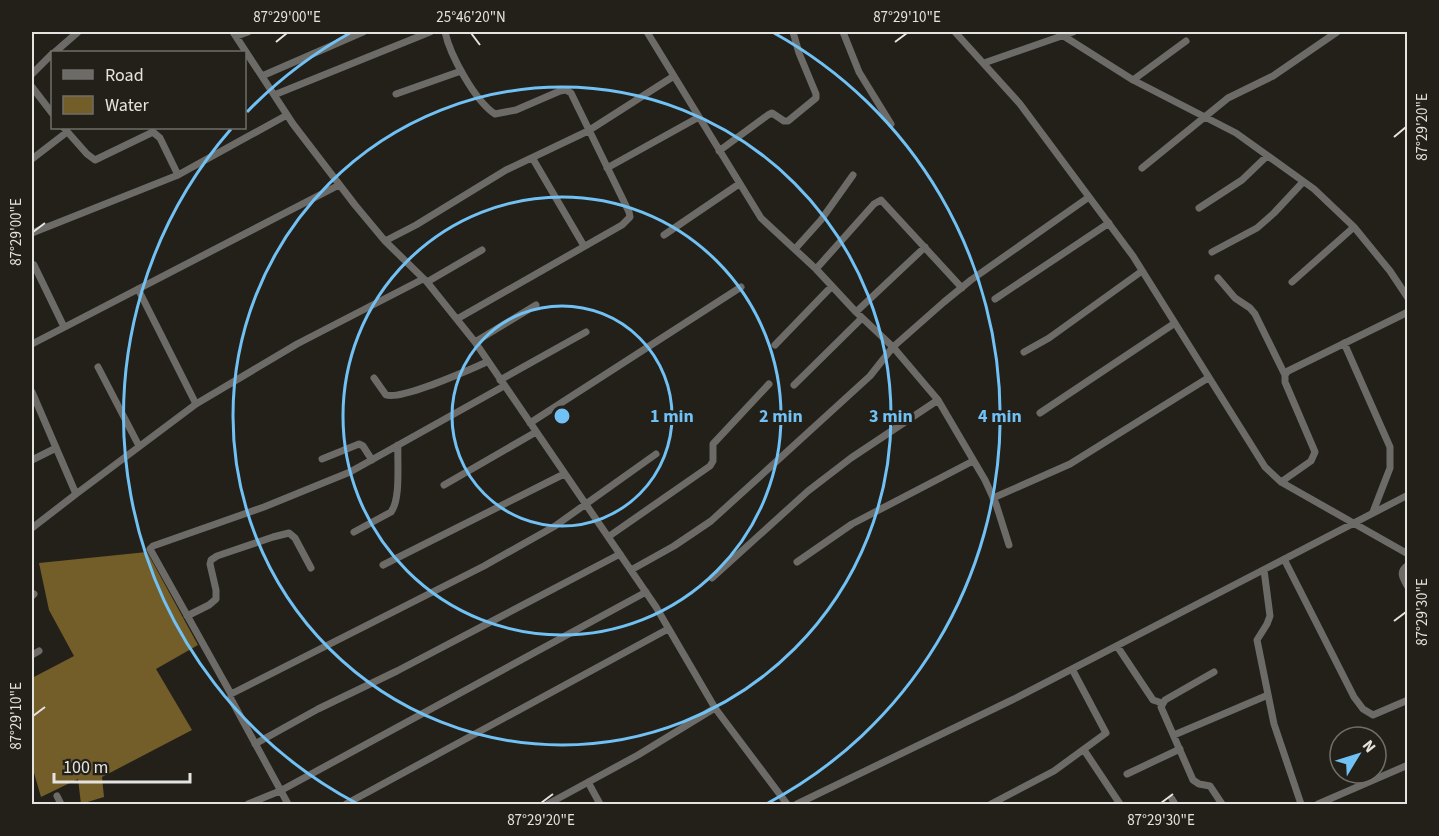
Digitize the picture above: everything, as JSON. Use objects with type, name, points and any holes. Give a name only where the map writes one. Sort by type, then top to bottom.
[{"type":"street","points":[[56,51],[78,32]]},
{"type":"street","points":[[246,51],[235,34],[248,32]]},
{"type":"street","points":[[262,76],[363,32]]},
{"type":"street","points":[[274,95],[430,32]]},
{"type":"street","points":[[445,32],[451,52],[461,70],[484,104],[495,114],[516,110],[566,90],[571,93],[630,218],[549,268],[457,319]]},
{"type":"street","points":[[647,32],[761,218],[816,269],[893,347],[938,400],[993,498],[1009,545]]},
{"type":"street","points":[[719,151],[768,115],[772,113],[788,121],[816,98],[798,53],[793,32]]},
{"type":"street","points":[[843,32],[859,72],[891,124]]},
{"type":"street","points":[[955,32],[1020,104],[1109,223],[1142,271],[1265,467],[1281,482],[1407,554]]},
{"type":"street","points":[[984,63],[1073,32]]},
{"type":"street","points":[[1142,168],[1228,98],[1273,76],[1337,32]]},
{"type":"street","points":[[1062,35],[1133,80],[1236,133],[1303,182],[1354,227],[1390,271],[1407,298]]},
{"type":"street","points":[[1133,80],[1186,40]]},
{"type":"street","points":[[246,51],[287,115],[339,185],[385,241],[425,281],[475,342],[646,592],[715,708],[787,804]]},
{"type":"street","points":[[32,74],[51,56]]},
{"type":"street","points":[[396,94],[461,70]]},
{"type":"street","points":[[385,241],[416,225],[506,170],[533,159],[588,130],[674,76]]},
{"type":"street","points":[[32,87],[51,112]]},
{"type":"street","points":[[32,233],[178,175],[287,115]]},
{"type":"street","points":[[607,168],[699,117]]},
{"type":"street","points":[[32,159],[65,130],[95,160],[153,132],[164,144],[178,175]]},
{"type":"street","points":[[1199,208],[1242,180],[1267,156]]},
{"type":"street","points":[[533,159],[584,246]]},
{"type":"street","points":[[795,249],[821,219],[853,175]]},
{"type":"street","points":[[1212,252],[1257,228],[1303,182]]},
{"type":"street","points":[[664,235],[739,184]]},
{"type":"street","points":[[32,344],[339,185]]},
{"type":"street","points":[[631,570],[674,546],[711,521],[870,376],[893,347],[962,288],[1089,196]]},
{"type":"street","points":[[816,269],[878,200],[886,204],[962,288]]},
{"type":"street","points":[[995,299],[1109,223]]},
{"type":"street","points":[[1292,282],[1354,227]]},
{"type":"street","points":[[856,312],[925,247]]},
{"type":"street","points":[[32,528],[196,404],[297,344],[425,281],[482,250]]},
{"type":"street","points":[[33,265],[64,327]]},
{"type":"street","points":[[1024,352],[1049,338],[1142,271]]},
{"type":"street","points":[[1218,278],[1235,298],[1250,308],[1258,319],[1285,375],[1285,382],[1315,452],[1311,460],[1281,482]]},
{"type":"street","points":[[775,345],[832,286]]},
{"type":"street","points":[[530,423],[741,287]]},
{"type":"street","points":[[138,289],[196,404]]},
{"type":"street","points":[[475,342],[536,305]]},
{"type":"street","points":[[1285,375],[1288,371],[1407,312]]},
{"type":"street","points":[[794,385],[862,318]]},
{"type":"street","points":[[1040,412],[1175,323]]},
{"type":"street","points":[[288,804],[231,699],[231,694],[150,549],[311,489],[372,460],[586,332]]},
{"type":"street","points":[[1344,343],[1390,447],[1390,468],[1373,512]]},
{"type":"street","points":[[374,378],[386,395],[394,396],[425,387],[488,362]]},
{"type":"street","points":[[98,367],[139,446]]},
{"type":"street","points":[[993,498],[1070,464],[1208,378]]},
{"type":"street","points":[[608,537],[710,465],[713,444],[769,384]]},
{"type":"street","points":[[32,392],[33,401],[76,494]]},
{"type":"street","points":[[712,578],[825,478],[938,400]]},
{"type":"street","points":[[444,485],[536,432]]},
{"type":"street","points":[[322,459],[359,444],[363,446],[372,460]]},
{"type":"street","points":[[354,532],[391,512],[394,508],[398,445]]},
{"type":"street","points":[[32,460],[56,448]]},
{"type":"street","points":[[231,694],[484,566],[555,526],[656,454]]},
{"type":"street","points":[[796,562],[852,524],[973,461]]},
{"type":"street","points":[[383,565],[564,474]]},
{"type":"street","points":[[797,804],[1072,669],[1407,495]]},
{"type":"street","points":[[187,616],[216,599],[210,564],[211,560],[217,556],[289,533],[295,538],[311,568]]},
{"type":"street","points":[[255,744],[318,709],[397,671],[620,554]]},
{"type":"street","points":[[1284,560],[1354,697],[1363,709],[1372,715],[1407,700]]},
{"type":"street","points":[[1407,565],[1401,576],[1407,587]]},
{"type":"street","points":[[1264,570],[1270,616],[1257,640],[1274,724],[1301,804]]},
{"type":"street","points":[[248,804],[280,791],[646,592]]},
{"type":"street","points":[[346,804],[668,629]]},
{"type":"street","points":[[1117,646],[1149,694],[1153,699],[1162,703]]},
{"type":"street","points":[[32,655],[39,651]]},
{"type":"street","points":[[993,804],[1054,771],[1105,735],[1106,730],[1072,669]]},
{"type":"street","points":[[1162,703],[1214,672]]},
{"type":"street","points":[[1174,735],[1268,695]]},
{"type":"street","points":[[1162,703],[1161,707],[1193,780],[1210,786],[1222,804]]},
{"type":"street","points":[[548,804],[638,755],[715,708]]},
{"type":"street","points":[[1127,774],[1180,749]]},
{"type":"street","points":[[1084,750],[1120,804]]},
{"type":"street","points":[[1318,804],[1407,765]]},
{"type":"street","points":[[588,782],[600,804]]},
{"type":"street","points":[[57,796],[61,804]]},
{"type":"water","points":[[147,552],[198,645],[156,669],[192,730],[102,777],[104,797],[81,804],[78,779],[41,797],[32,766],[32,678],[74,656],[49,610],[39,563]]}]
